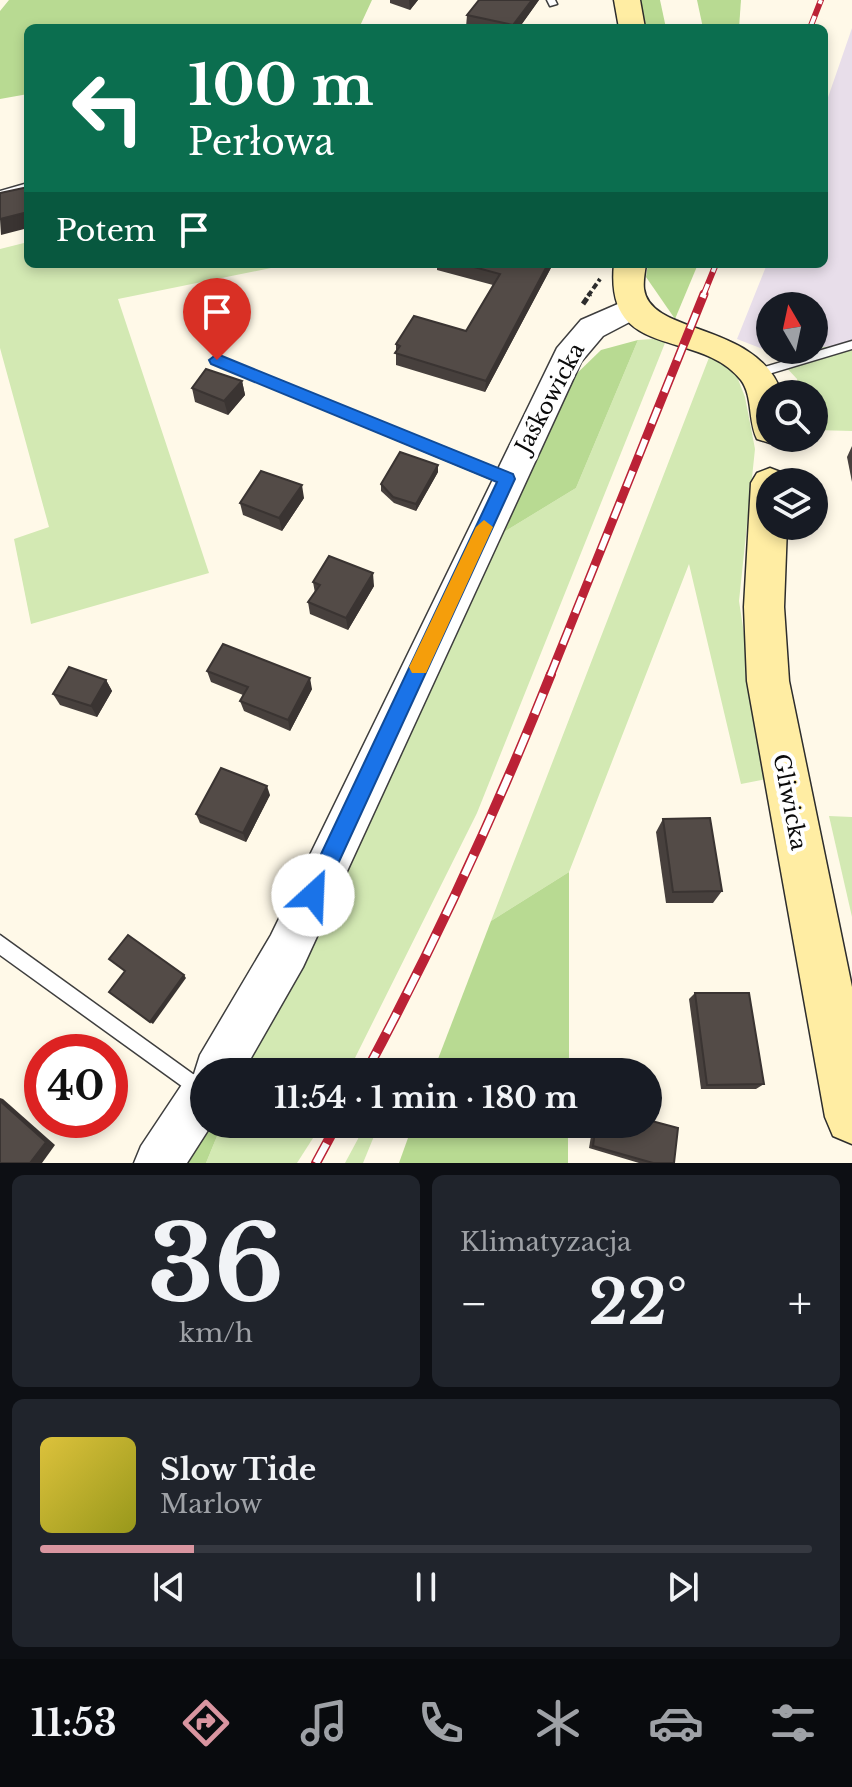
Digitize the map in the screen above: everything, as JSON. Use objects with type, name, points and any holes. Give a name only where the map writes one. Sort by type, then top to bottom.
[{"type":"main road","points":[[627,0],[631,24]]},
{"type":"main road","points":[[629,268],[627,278],[634,307],[649,322],[730,354],[755,374],[757,380]]},
{"type":"main road","name":"Gliwicka","points":[[767,540],[764,607],[768,681],[852,1117]]},
{"type":"street","name":"Jaśkowicka","points":[[225,1058],[287,951],[507,479],[568,356],[580,338],[592,328],[634,307]]},
{"type":"street","points":[[158,1163],[190,1114]]},
{"type":"lane","points":[[0,195],[24,187]]},
{"type":"lane","points":[[755,374],[852,345]]},
{"type":"lane","points":[[217,360],[507,479]]},
{"type":"lane","points":[[0,944],[190,1083]]},
{"type":"shaded area","points":[[852,28],[852,344],[828,347],[828,292],[756,292],[756,346],[737,339],[765,268],[828,268],[828,97]]},
{"type":"green space","points":[[9,0],[372,0],[361,24],[24,24],[24,95],[0,99],[0,11]]},
{"type":"green space","points":[[637,0],[660,0],[665,24],[642,24]]},
{"type":"green space","points":[[697,0],[741,0],[739,24],[702,24]]},
{"type":"green space","points":[[24,243],[24,268],[271,268],[118,299],[209,573],[31,624],[14,539],[49,527],[0,348],[0,249]]},
{"type":"green space","points":[[647,268],[696,268],[675,319],[646,277]]},
{"type":"green space","points":[[667,338],[477,813],[355,1058],[251,1058],[504,532],[576,488],[638,340]]},
{"type":"green space","points":[[638,340],[576,488],[504,532],[568,382],[601,350]]},
{"type":"green space","points":[[852,344],[852,431],[828,430],[828,380],[797,380],[783,364],[828,364],[828,347]]},
{"type":"green space","points":[[710,355],[734,369],[745,397],[755,449],[739,601],[766,779],[741,784],[689,564],[569,872],[491,921]]},
{"type":"green space","points":[[829,816],[852,817],[852,917]]},
{"type":"green space","points":[[569,872],[569,1058],[438,1058],[491,921]]},
{"type":"green space","points":[[198,1138],[216,1138],[206,1163],[181,1163]]},
{"type":"green space","points":[[216,1138],[313,1138],[297,1163],[206,1163]]},
{"type":"green space","points":[[358,1138],[373,1138],[363,1163],[345,1163]]},
{"type":"green space","points":[[408,1138],[568,1138],[568,1163],[399,1163]]},
{"type":"building","points":[[479,0],[532,0],[514,24],[467,15]]},
{"type":"building","points":[[24,188],[24,213],[0,219],[0,193]]},
{"type":"building","points":[[478,268],[546,268],[486,381],[395,353],[400,346],[396,344],[414,316],[466,331],[500,274]]},
{"type":"building","points":[[206,369],[242,381],[224,401],[192,388]]},
{"type":"building","points":[[400,452],[438,465],[416,504],[393,497],[381,484]]},
{"type":"building","points":[[261,471],[302,485],[279,518],[240,503]]},
{"type":"building","points":[[329,556],[373,573],[346,618],[308,602],[320,585],[313,582]]},
{"type":"building","points":[[223,644],[310,678],[288,720],[240,701],[248,687],[207,671]]},
{"type":"building","points":[[69,667],[106,680],[91,706],[53,694]]},
{"type":"building","points":[[221,768],[267,786],[243,833],[196,814]]},
{"type":"building","points":[[710,818],[722,891],[673,892],[663,819]]},
{"type":"building","points":[[128,935],[184,975],[150,1022],[109,992],[125,971],[109,959]]},
{"type":"building","points":[[695,993],[749,993],[764,1084],[707,1085]]},
{"type":"building","points":[[0,1101],[24,1122],[24,1138],[42,1138],[46,1142],[30,1163],[0,1163]]},
{"type":"building","points":[[662,1124],[678,1128],[674,1163],[653,1163],[593,1146],[594,1138],[662,1138]]},
{"type":"railway","points":[[812,24],[821,0]]},
{"type":"railway","points":[[703,296],[714,268]]},
{"type":"railway","points":[[550,676],[704,294]]},
{"type":"railway","points":[[373,1058],[464,876],[551,674]]},
{"type":"railway","points":[[316,1163],[329,1138]]},
{"type":"slow traffic","points":[[419,667],[484,527]]},
{"type":"route","points":[[217,360],[507,479],[313,895]]}]
